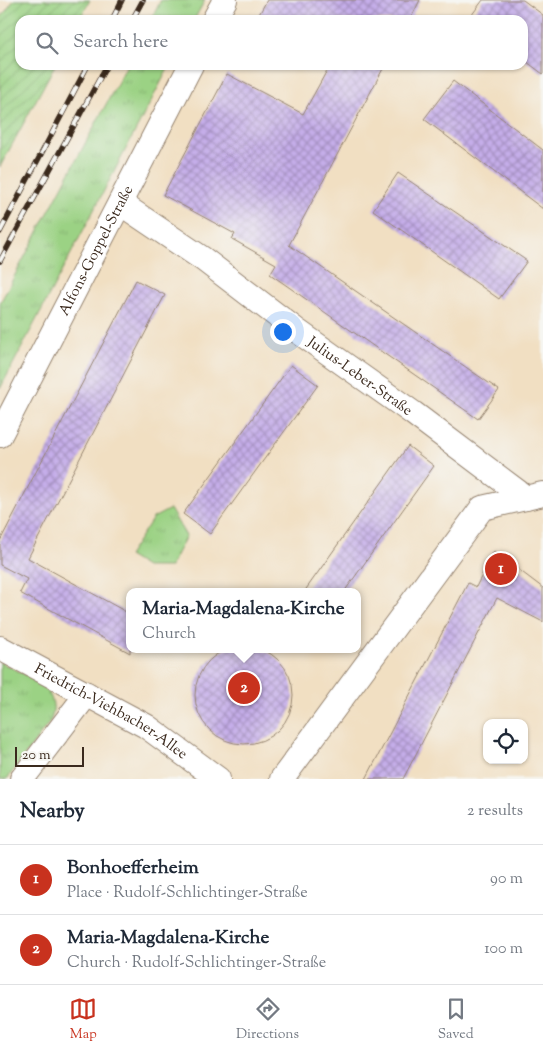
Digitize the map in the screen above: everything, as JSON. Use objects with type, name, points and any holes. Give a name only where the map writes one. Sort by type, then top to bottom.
[{"type":"street","points":[[217,15],[225,0]]},
{"type":"street","name":"Alfons-Goppel-Straße","points":[[0,435],[187,70]]},
{"type":"street","name":"Julius-Leber-Straße","points":[[120,203],[203,260],[296,330],[413,413],[535,496]]},
{"type":"street","points":[[282,779],[482,508],[535,496]]},
{"type":"street","name":"Friedrich-Viehbacher-Allee","points":[[0,648],[146,726],[218,779]]},
{"type":"street","points":[[22,779],[87,694]]},
{"type":"green space","points":[[14,0],[90,0],[82,15],[15,15],[15,70],[52,70],[0,167],[0,19]]},
{"type":"green space","points":[[161,0],[205,0],[197,15],[154,15]]},
{"type":"green space","points":[[124,70],[167,70],[0,389],[0,303]]},
{"type":"green space","points":[[170,509],[186,536],[170,567],[146,567],[128,556],[153,518]]},
{"type":"green space","points":[[0,662],[39,683],[51,698],[53,708],[51,720],[7,779],[0,779]]},
{"type":"building","points":[[267,0],[420,0],[412,15],[259,15]]},
{"type":"building","points":[[483,0],[523,0],[543,15],[543,74],[528,63],[528,15],[472,15]]},
{"type":"building","points":[[327,70],[382,70],[289,245],[499,390],[478,419],[270,274],[276,264],[232,239],[235,234],[163,195],[227,74],[303,114]]},
{"type":"building","points":[[453,81],[543,150],[543,209],[424,119]]},
{"type":"building","points":[[398,173],[527,261],[499,299],[373,210]]},
{"type":"building","points":[[136,280],[165,295],[28,558],[126,612],[126,651],[20,593],[27,579],[0,565],[0,541]]},
{"type":"building","points":[[291,365],[318,385],[210,534],[183,514]]},
{"type":"building","points":[[408,446],[434,466],[347,588],[307,588]]},
{"type":"building","points":[[494,551],[543,588],[543,622],[497,598],[403,779],[366,779],[468,583],[476,587]]},
{"type":"building","points":[[219,653],[269,653],[279,660],[285,668],[290,676],[293,695],[290,714],[279,730],[263,741],[244,744],[225,741],[209,730],[198,714],[195,695],[198,676],[209,660]]},
{"type":"railway","points":[[114,15],[122,0]]},
{"type":"railway","points":[[135,15],[143,0]]},
{"type":"railway","points":[[0,232],[85,70]]},
{"type":"railway","points":[[0,261],[104,70]]},
{"type":"place","name":"Bonhoefferheim","points":[[501,569]]},
{"type":"place","name":"Maria-Magdalena-Kirche","points":[[244,688]]}]
